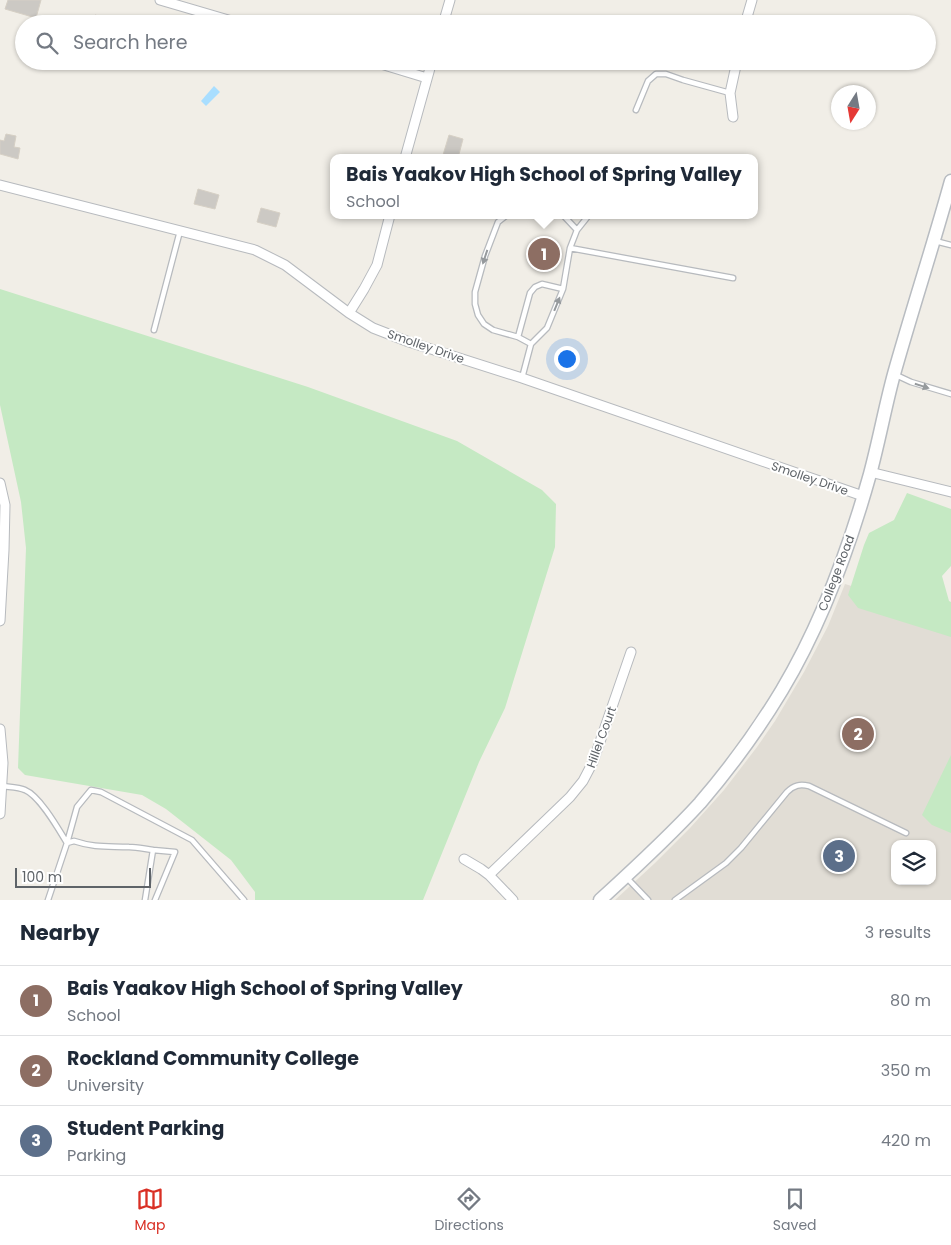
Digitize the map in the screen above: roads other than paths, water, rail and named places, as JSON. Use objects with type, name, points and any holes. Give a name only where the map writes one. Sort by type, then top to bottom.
[{"type":"street","points":[[160,0],[211,15]]},
{"type":"street","points":[[446,15],[450,0]]},
{"type":"street","points":[[748,15],[752,0]]},
{"type":"street","points":[[401,70],[427,78]]},
{"type":"street","points":[[407,154],[429,70]]},
{"type":"street","points":[[733,116],[730,93],[735,70]]},
{"type":"street","name":"College Road","points":[[600,900],[660,844],[700,802],[738,755],[771,707],[807,644],[829,596],[849,542],[870,472],[894,375],[951,181]]},
{"type":"street","name":"Smolley Drive","points":[[0,185],[256,250],[285,265],[373,328],[409,342],[522,378],[863,496]]},
{"type":"street","points":[[350,313],[377,264],[389,219]]},
{"type":"street","points":[[870,472],[951,492]]},
{"type":"street","points":[[0,483],[4,505],[0,622]]},
{"type":"street","name":"Hillel Court","points":[[489,875],[570,797],[583,781],[593,762],[631,652]]},
{"type":"street","points":[[0,729],[2,763],[0,814]]},
{"type":"street","points":[[464,859],[482,869],[513,900]]},
{"type":"lane","points":[[636,110],[648,80],[656,74],[666,74],[730,93]]},
{"type":"lane","points":[[499,219],[485,256],[475,292],[475,304],[478,315],[484,324],[493,330],[518,337],[531,344]]},
{"type":"lane","points":[[498,222],[502,219]]},
{"type":"lane","points":[[567,219],[577,230]]},
{"type":"lane","points":[[522,378],[531,344],[547,328],[563,289],[570,248],[577,230],[586,219]]},
{"type":"lane","points":[[154,330],[180,231]]},
{"type":"lane","points":[[934,241],[951,244]]},
{"type":"lane","points":[[570,248],[733,278]]},
{"type":"lane","points":[[518,337],[530,293],[535,287],[542,284],[563,289]]},
{"type":"lane","points":[[894,375],[951,394]]},
{"type":"lane","points":[[675,900],[726,864],[796,785],[809,786],[906,833]]},
{"type":"lane","points":[[2,786],[25,789],[35,796],[58,827],[67,844]]},
{"type":"lane","points":[[48,900],[78,807],[91,790],[101,792],[192,840],[244,900]]},
{"type":"lane","points":[[67,844],[74,841],[96,847],[131,847],[175,852],[155,900]]},
{"type":"lane","points":[[144,900],[153,850]]},
{"type":"lane","points":[[625,877],[648,900]]},
{"type":"water","points":[[214,86],[220,92],[206,106],[201,101]]},
{"type":"place","name":"Bais Yaakov High School of Spring Valley","points":[[544,254]]},
{"type":"place","name":"Rockland Community College","points":[[858,734]]},
{"type":"place","name":"Student Parking","points":[[839,856]]}]
